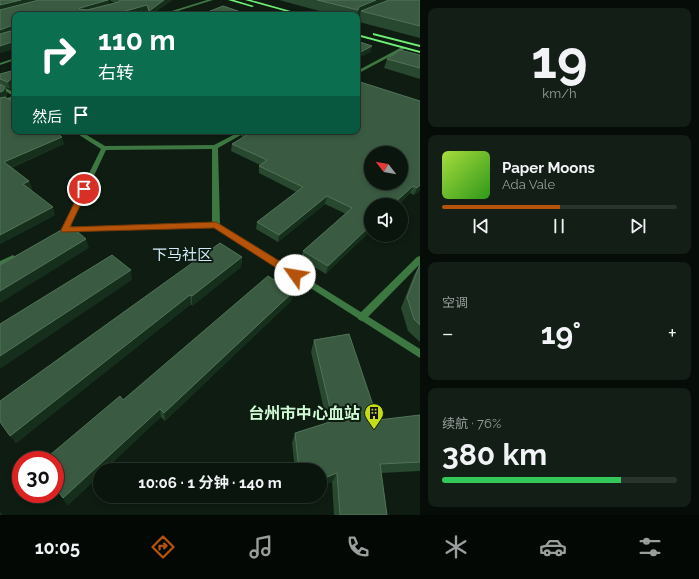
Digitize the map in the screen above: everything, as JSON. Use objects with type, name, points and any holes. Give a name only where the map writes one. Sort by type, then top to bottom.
[{"type":"main road","points":[[230,0],[273,12]]},
{"type":"main road","points":[[247,0],[292,12]]},
{"type":"main road","points":[[360,30],[420,46]]},
{"type":"main road","points":[[360,36],[420,52]]},
{"type":"street","points":[[171,12],[210,0]]},
{"type":"street","points":[[360,70],[404,48]]},
{"type":"street","points":[[0,64],[12,60]]},
{"type":"street","points":[[0,86],[12,94]]},
{"type":"street","points":[[0,103],[12,97]]},
{"type":"street","points":[[81,134],[104,148],[215,147],[239,134]]},
{"type":"street","points":[[215,147],[216,225]]},
{"type":"street","points":[[104,148],[62,232],[216,225],[420,354]]},
{"type":"street","points":[[0,265],[19,255]]},
{"type":"street","points":[[362,317],[420,259]]},
{"type":"building","points":[[0,0],[21,0],[0,5]]},
{"type":"building","points":[[39,0],[108,0],[79,9],[87,10],[119,2],[120,0],[164,0],[149,11],[147,5],[122,12],[12,12],[12,25],[0,30],[0,10]]},
{"type":"building","points":[[317,0],[376,0],[359,7],[358,10]]},
{"type":"building","points":[[389,0],[420,0],[420,26],[361,11]]},
{"type":"building","points":[[223,6],[241,12],[208,12]]},
{"type":"building","points":[[12,31],[12,42],[0,46],[0,34]]},
{"type":"building","points":[[360,42],[372,46],[360,52]]},
{"type":"building","points":[[400,50],[420,55],[420,68],[387,59]]},
{"type":"building","points":[[12,71],[12,77],[8,82],[0,79],[0,74]]},
{"type":"building","points":[[360,82],[420,101],[420,185],[417,188],[413,186],[400,198],[364,198],[364,232],[328,266],[303,251],[352,208],[327,196],[279,235],[257,222],[303,187],[259,166],[267,160],[232,144],[248,134],[360,134]]},
{"type":"building","points":[[0,84],[5,87],[3,91],[0,92]]},
{"type":"building","points":[[5,97],[12,101],[12,134],[58,134],[62,137],[4,162],[29,181],[23,184],[53,207],[0,235],[0,98]]},
{"type":"building","points":[[70,225],[86,239],[0,291],[0,265]]},
{"type":"building","points":[[220,243],[242,257],[192,296],[190,295],[10,436],[0,422],[0,401]]},
{"type":"building","points":[[112,255],[131,270],[0,356],[0,324]]},
{"type":"building","points":[[420,264],[420,325],[414,319],[407,297]]},
{"type":"building","points":[[268,276],[293,292],[164,413],[160,409],[101,463],[93,463],[93,470],[64,497],[64,451],[55,451],[120,396],[123,400]]},
{"type":"building","name":"台州市中心血站","points":[[349,334],[378,420],[420,415],[420,462],[380,464],[387,515],[340,515],[337,473],[327,477],[327,463],[298,463],[295,433],[333,421],[314,340]]},
{"type":"place","name":"台州市中心血站","points":[[374,430]]},
{"type":"district","name":"下马社区","points":[[182,255]]},
{"type":"route","points":[[84,189],[65,230],[216,225],[295,275]]}]
